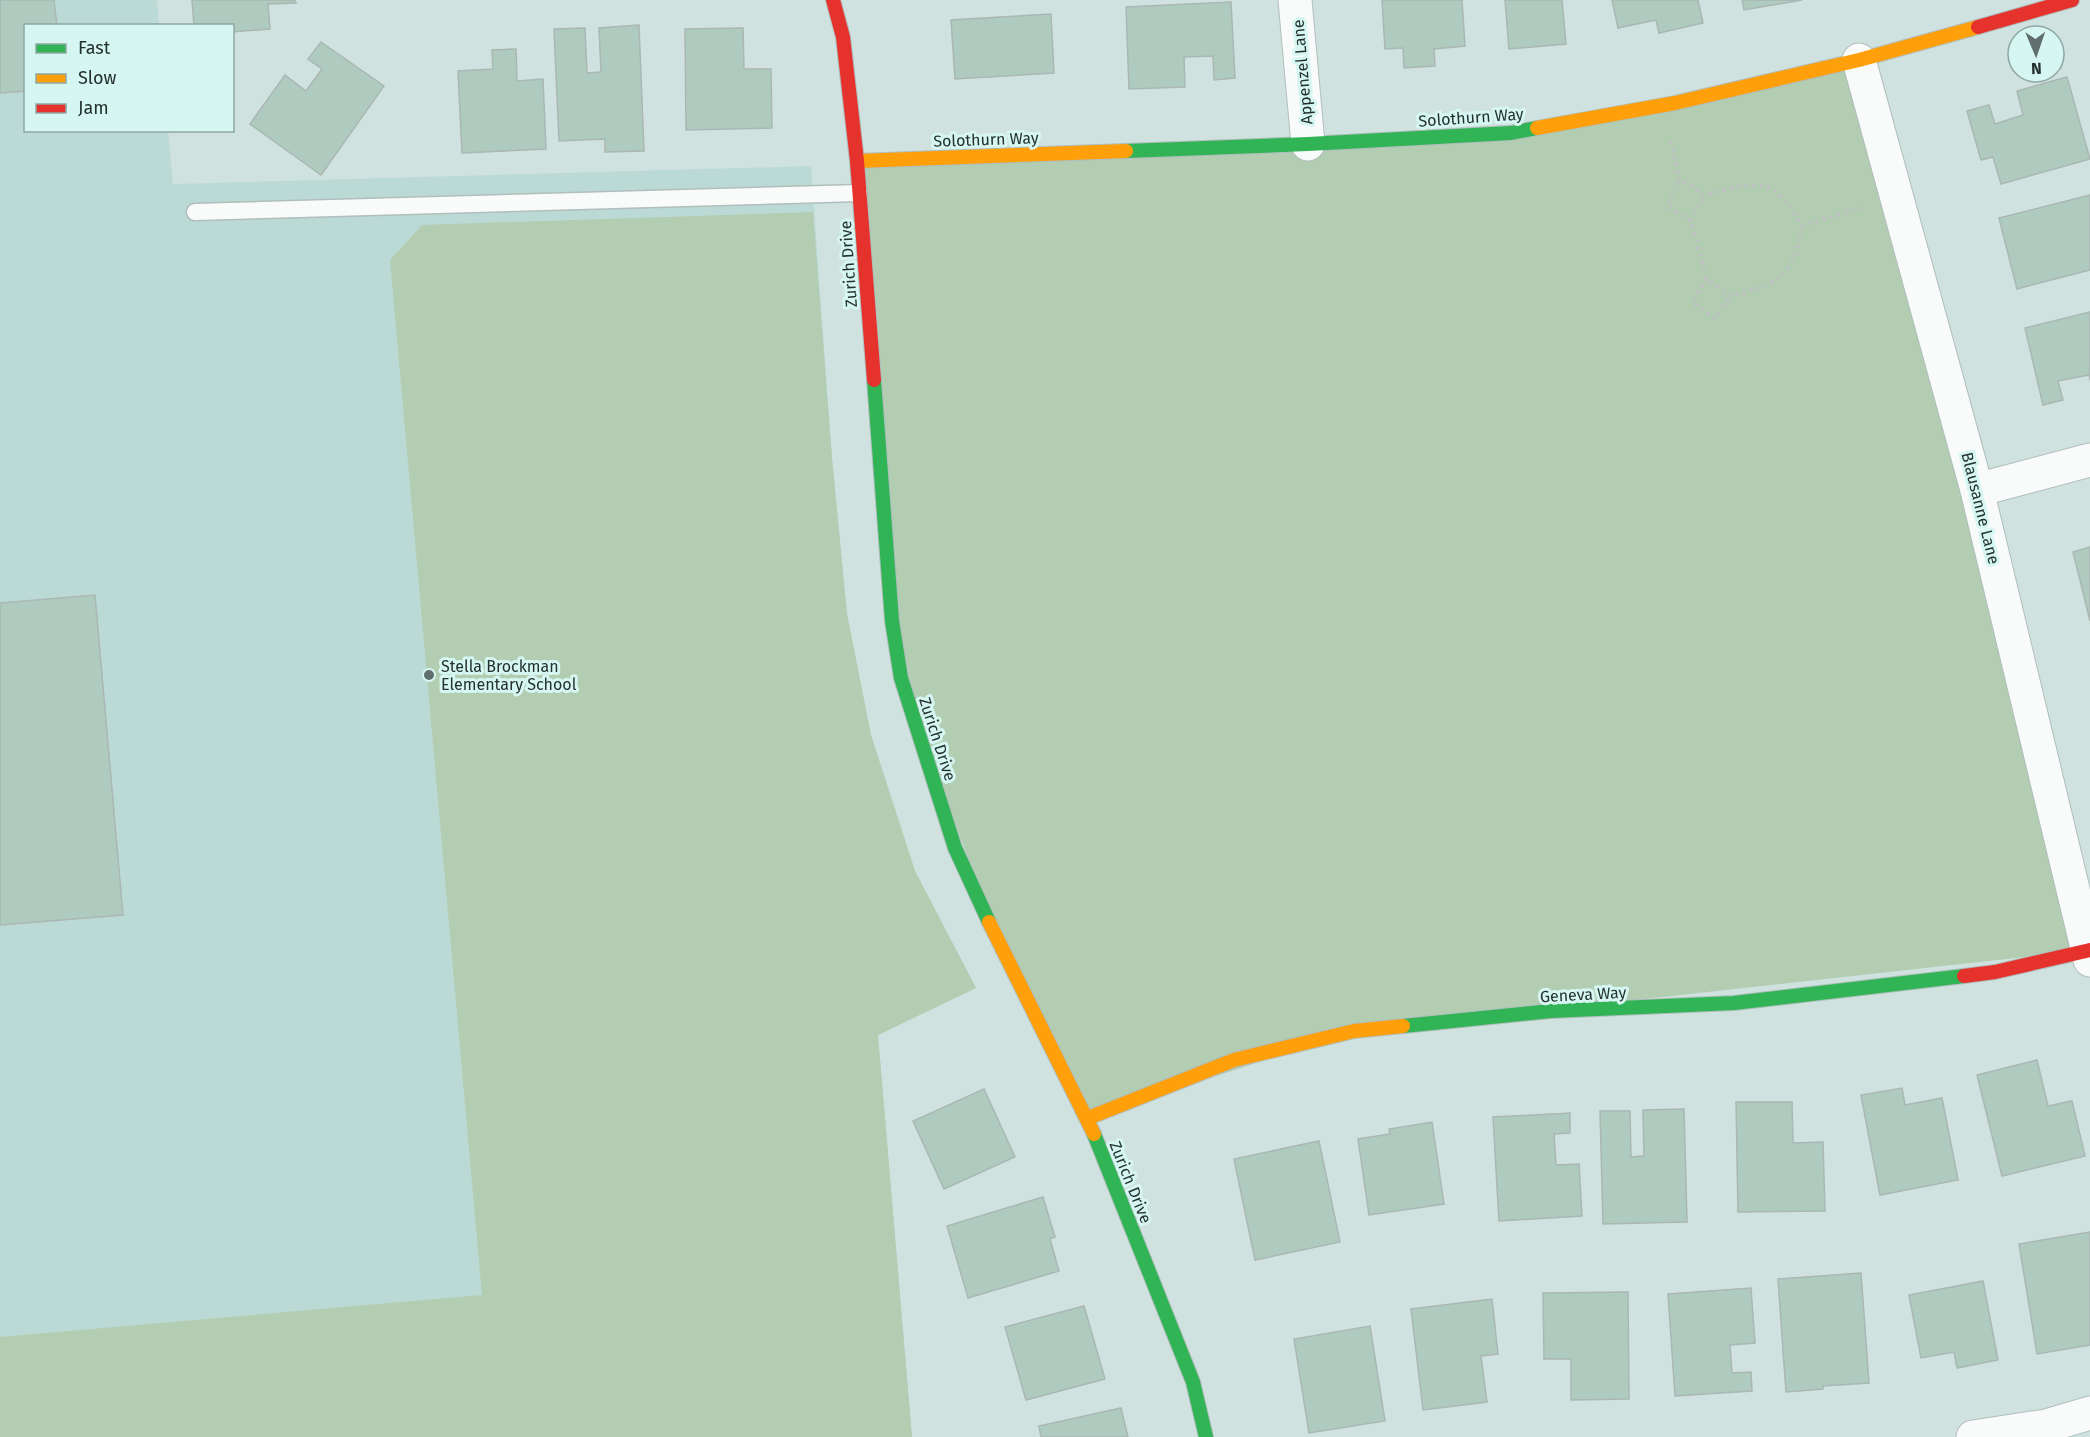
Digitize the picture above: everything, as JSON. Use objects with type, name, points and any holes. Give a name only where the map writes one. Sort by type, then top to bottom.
[{"type":"street","name":"Zurich Drive","points":[[833,0],[843,37],[857,161],[892,621],[901,678],[955,848],[1006,960],[1088,1118],[1193,1382],[1206,1437]]},
{"type":"street","name":"Appenzel Lane","points":[[1295,0],[1308,144]]},
{"type":"street","name":"Solothurn Way","points":[[857,161],[1308,144],[1511,133],[1664,106],[1859,60],[2072,0]]},
{"type":"street","name":"Blausanne Lane","points":[[1859,60],[1977,490],[2089,953]]},
{"type":"street","points":[[1977,490],[2090,460]]},
{"type":"street","name":"Geneva Way","points":[[1088,1118],[1234,1060],[1354,1031],[1551,1011],[1754,1001],[1995,972],[2089,953]]},
{"type":"street","points":[[1973,1437],[2046,1426],[2090,1413]]},
{"type":"lane","points":[[195,212],[859,192]]},
{"type":"path","points":[[1664,106],[1680,181],[1667,206],[1691,221]]},
{"type":"path","points":[[1680,181],[1689,184],[1704,196]]},
{"type":"path","points":[[1706,278],[1693,303],[1715,318],[1730,296],[1772,283],[1783,275],[1796,254],[1802,226],[1782,197],[1770,189],[1753,183],[1704,196],[1691,221],[1706,278],[1730,296]]},
{"type":"path","points":[[1802,226],[1897,197]]},
{"type":"shaded area","name":"Stella Brockman Elementary School","points":[[0,0],[157,0],[159,24],[24,24],[24,132],[168,132],[173,184],[811,166],[832,458],[847,614],[871,735],[915,871],[976,988],[878,1035],[912,1437],[0,1437]]},
{"type":"shaded area","points":[[1859,60],[2088,950],[1354,1031],[1088,1118],[1006,960],[901,678],[857,161],[1511,133]]},
{"type":"shaded area","points":[[813,212],[847,614],[871,735],[915,871],[976,988],[878,1035],[912,1437],[0,1437],[0,1337],[482,1295],[390,260],[422,225]]},
{"type":"building","points":[[0,0],[54,0],[57,24],[24,24],[24,91],[0,93]]},
{"type":"building","points":[[192,0],[295,0],[296,3],[268,4],[270,29],[234,32],[234,24],[194,24]]},
{"type":"building","points":[[1382,0],[1462,0],[1465,46],[1434,49],[1435,66],[1404,68],[1403,48],[1385,49]]},
{"type":"building","points":[[1505,0],[1562,0],[1566,44],[1509,49]]},
{"type":"building","points":[[1612,0],[1698,0],[1703,23],[1659,33],[1656,20],[1618,28]]},
{"type":"building","points":[[1742,0],[1802,0],[1744,10]]},
{"type":"building","points":[[1231,2],[1235,78],[1214,80],[1213,56],[1184,57],[1185,87],[1129,89],[1126,7]]},
{"type":"building","points":[[1051,14],[1054,73],[955,79],[951,20]]},
{"type":"building","points":[[639,25],[644,151],[605,152],[605,139],[559,141],[554,29],[585,28],[587,73],[601,72],[599,28]]},
{"type":"building","points":[[743,28],[744,69],[771,69],[772,128],[686,130],[685,29]]},
{"type":"building","points":[[321,42],[384,86],[321,175],[250,124],[285,75],[306,91],[322,69],[308,59]]},
{"type":"building","points":[[516,49],[517,81],[543,79],[546,149],[462,153],[458,71],[493,69],[492,50]]},
{"type":"building","points":[[2066,77],[2090,159],[2001,184],[1993,157],[1981,160],[1967,111],[1989,105],[1995,124],[2023,115],[2017,91],[2042,84],[2066,84]]},
{"type":"building","points":[[2090,195],[2090,270],[2017,289],[1999,218]]},
{"type":"building","points":[[2090,312],[2090,380],[2089,375],[2058,381],[2063,400],[2043,405],[2025,328]]},
{"type":"building","points":[[2090,547],[2090,621],[2073,552]]},
{"type":"building","points":[[95,595],[123,915],[0,925],[0,603]]},
{"type":"building","points":[[2037,1060],[2048,1106],[2072,1101],[2085,1156],[2002,1176],[1977,1075]]},
{"type":"building","points":[[1902,1088],[1905,1105],[1942,1098],[1958,1180],[1880,1195],[1861,1095]]},
{"type":"building","points":[[984,1089],[1015,1157],[944,1189],[913,1121]]},
{"type":"building","points":[[1736,1102],[1792,1102],[1793,1143],[1823,1142],[1825,1211],[1738,1212]]},
{"type":"building","points":[[1684,1109],[1687,1222],[1603,1224],[1600,1111],[1630,1111],[1631,1157],[1644,1156],[1643,1110]]},
{"type":"building","points":[[1570,1113],[1570,1133],[1554,1134],[1556,1165],[1579,1164],[1582,1216],[1499,1221],[1493,1117]]},
{"type":"building","points":[[1432,1122],[1444,1204],[1369,1215],[1358,1139],[1390,1134],[1389,1129]]},
{"type":"building","points":[[1319,1141],[1340,1242],[1255,1260],[1234,1159]]},
{"type":"building","points":[[1043,1197],[1055,1237],[1050,1239],[1059,1271],[968,1298],[947,1226]]},
{"type":"building","points":[[2090,1232],[2090,1345],[2037,1354],[2019,1244]]},
{"type":"building","points":[[1861,1273],[1869,1383],[1823,1386],[1823,1389],[1786,1392],[1778,1279]]},
{"type":"building","points":[[1983,1281],[1998,1360],[1957,1368],[1954,1352],[1921,1358],[1909,1295]]},
{"type":"building","points":[[1751,1288],[1755,1343],[1730,1345],[1732,1373],[1751,1372],[1752,1391],[1675,1396],[1668,1294]]},
{"type":"building","points":[[1628,1292],[1629,1399],[1571,1400],[1571,1359],[1544,1359],[1543,1293]]},
{"type":"building","points":[[1492,1299],[1498,1354],[1481,1356],[1487,1402],[1423,1410],[1411,1309]]},
{"type":"building","points":[[1084,1306],[1105,1379],[1026,1400],[1005,1327]]},
{"type":"building","points":[[1370,1326],[1385,1421],[1309,1433],[1294,1339]]},
{"type":"building","points":[[1121,1408],[1128,1437],[1041,1437],[1039,1426]]},
{"type":"traffic: fast","points":[[1126,151],[1511,133],[1537,128]]},
{"type":"traffic: fast","points":[[874,380],[892,621],[901,678],[955,848],[989,922]]},
{"type":"traffic: fast","points":[[1403,1026],[1551,1011],[1734,1003],[1964,976]]},
{"type":"traffic: fast","points":[[1094,1134],[1193,1382],[1206,1437]]},
{"type":"traffic: slow","points":[[1537,128],[1675,103],[1859,60],[1978,27]]},
{"type":"traffic: slow","points":[[857,161],[1126,151]]},
{"type":"traffic: slow","points":[[989,922],[1094,1134]]},
{"type":"traffic: slow","points":[[1088,1118],[1234,1060],[1354,1031],[1403,1026]]},
{"type":"traffic: jam","points":[[833,0],[843,37],[857,161],[874,380]]},
{"type":"traffic: jam","points":[[1978,27],[2072,0]]},
{"type":"traffic: jam","points":[[1964,976],[1995,972],[2090,950]]},
{"type":"place","name":"Stella Brockman Elementary School","points":[[429,675]]}]
